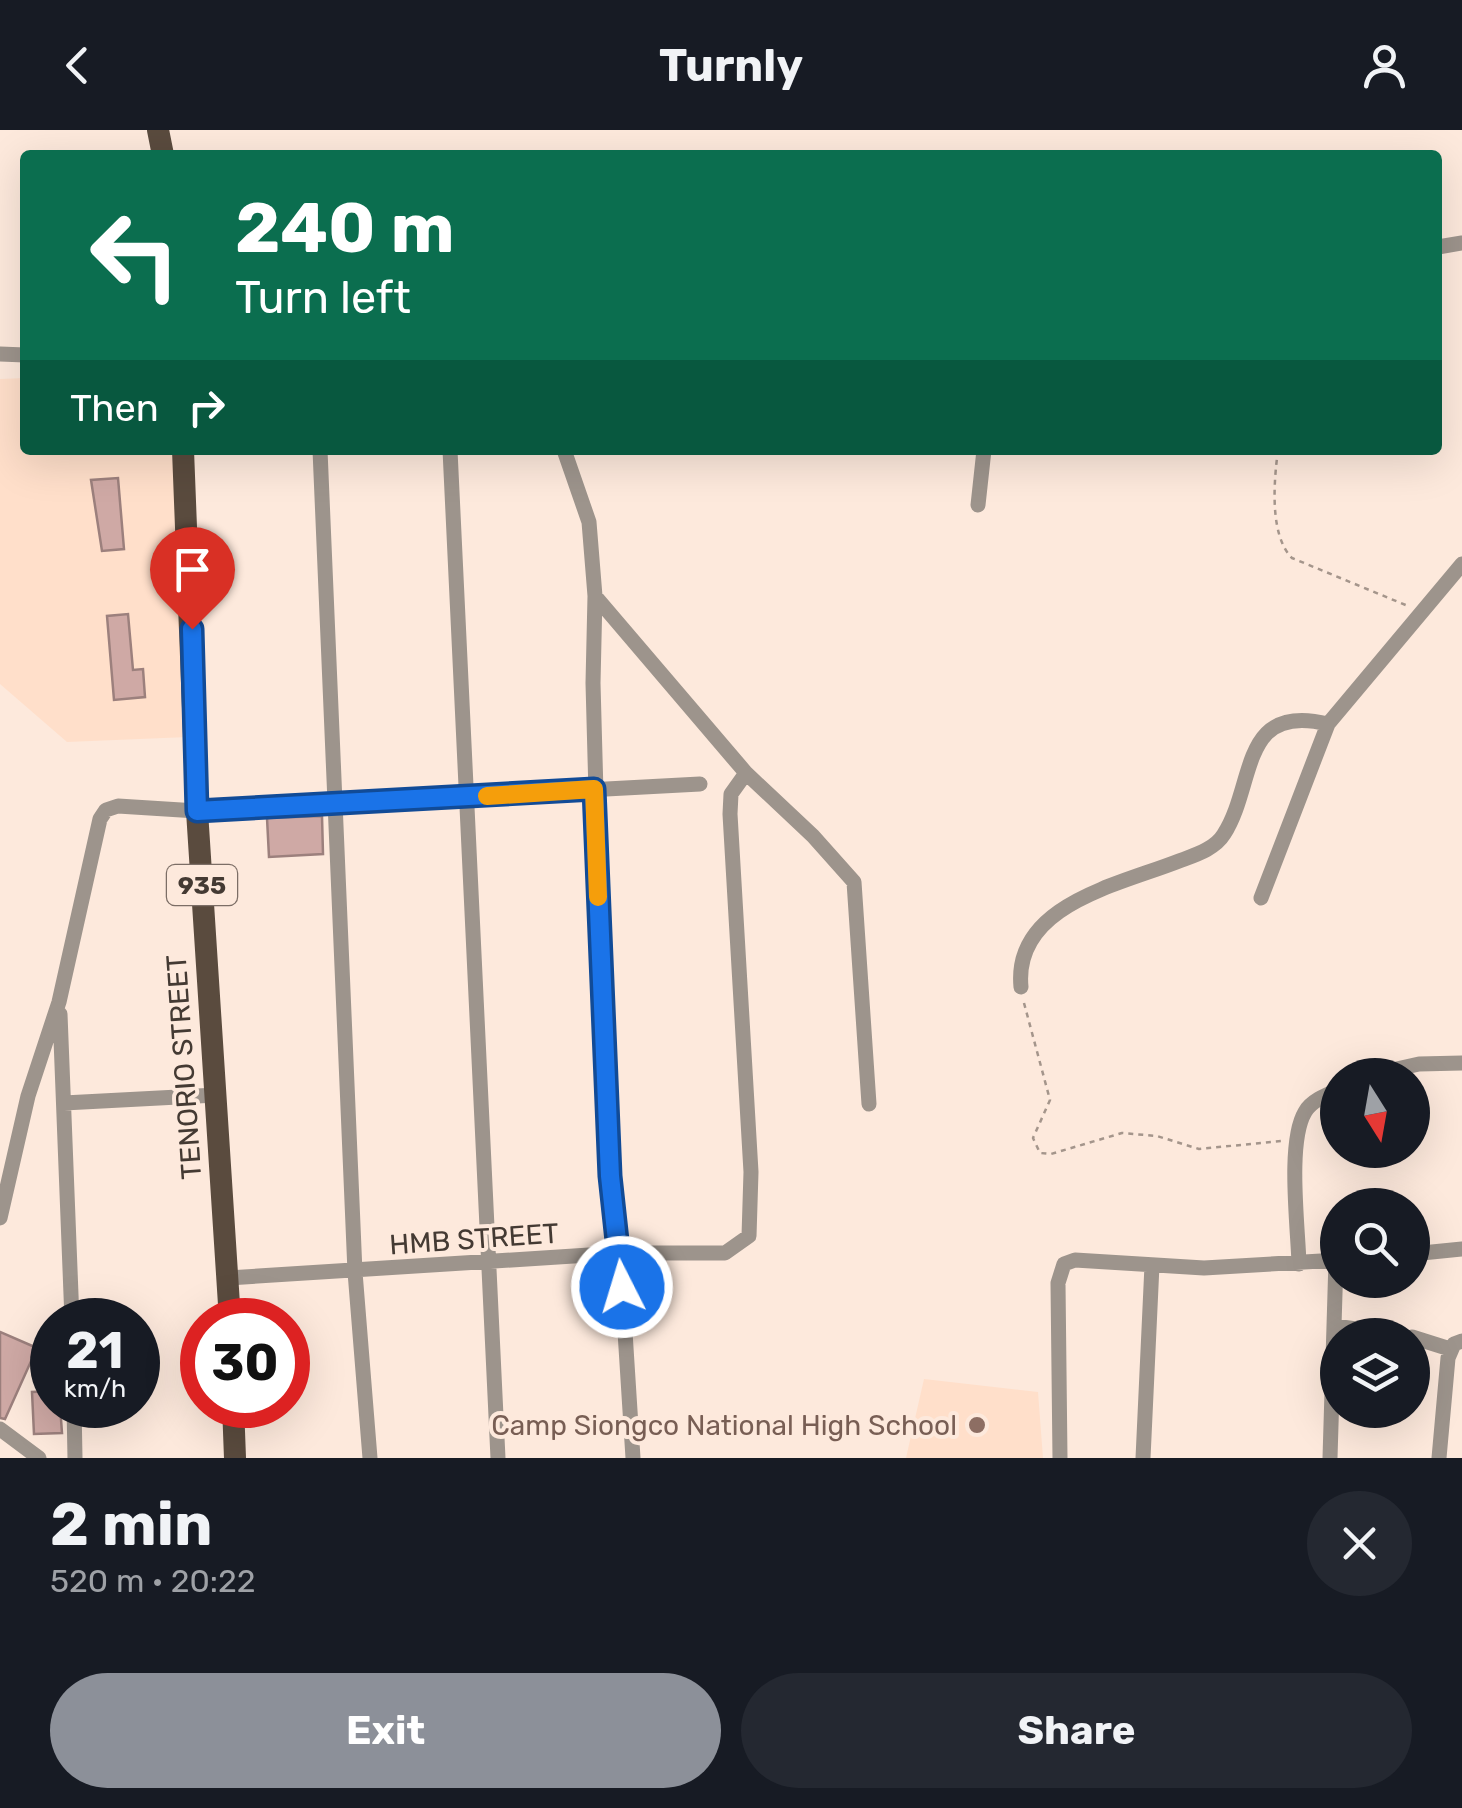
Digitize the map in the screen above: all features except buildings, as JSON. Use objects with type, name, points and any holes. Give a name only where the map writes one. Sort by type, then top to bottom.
[{"type":"main road","name":"TENORIO STREET","points":[[183,455],[197,811],[229,1298]]},
{"type":"main road","points":[[234,1428],[235,1458]]},
{"type":"street","points":[[320,455],[356,1272],[370,1458]]},
{"type":"street","points":[[450,455],[492,1264],[498,1458]]},
{"type":"street","points":[[567,455],[589,522],[595,596],[594,789],[610,1176],[620,1253],[633,1458]]},
{"type":"street","points":[[978,505],[983,455]]},
{"type":"street","points":[[1262,898],[1328,724],[1462,564]]},
{"type":"street","points":[[595,596],[746,773],[814,836],[854,882],[868,1104]]},
{"type":"street","points":[[1021,987],[1019,967],[1035,929],[1074,904],[1212,847],[1228,826],[1256,747],[1266,734],[1295,719],[1328,724]]},
{"type":"street","name":"HMB STREET","points":[[228,1278],[620,1253],[724,1253],[745,1242],[752,1226],[730,814],[731,794],[746,773]]},
{"type":"street","points":[[0,1218],[28,1096],[59,1002],[103,814],[118,806],[197,811],[700,784]]},
{"type":"street","points":[[59,1002],[71,1298]]},
{"type":"street","points":[[1430,1064],[1462,1063]]},
{"type":"street","points":[[64,1103],[216,1095]]},
{"type":"street","points":[[1298,1264],[1298,1138],[1308,1108],[1320,1101]]},
{"type":"street","points":[[1430,1253],[1462,1250]]},
{"type":"street","points":[[1060,1458],[1062,1267],[1075,1260],[1152,1265],[1320,1262]]},
{"type":"street","points":[[1143,1458],[1152,1265]]},
{"type":"street","points":[[1430,1340],[1456,1345],[1439,1458]]},
{"type":"street","points":[[74,1428],[75,1458]]},
{"type":"street","points":[[1330,1458],[1331,1428]]},
{"type":"street","points":[[0,1429],[39,1458]]},
{"type":"path","points":[[1278,455],[1279,527],[1285,551],[1292,558],[1381,592],[1422,614]]},
{"type":"path","points":[[1021,987],[1048,1080],[1050,1100],[1032,1138],[1040,1153],[1051,1154],[1122,1133],[1156,1136],[1200,1149],[1298,1138]]},
{"type":"shaded area","points":[[20,378],[20,455],[172,455],[188,737],[67,742],[0,684],[0,379]]},
{"type":"shaded area","name":"Camp Siongco National High School","points":[[924,1379],[1038,1392],[1043,1458],[906,1458]]},
{"type":"slow traffic","points":[[487,796],[594,789],[598,897]]},
{"type":"place","name":"Camp Siongco National High School","points":[[977,1425]]},
{"type":"route","points":[[192,629],[197,811],[594,789],[610,1176],[622,1287]]}]
